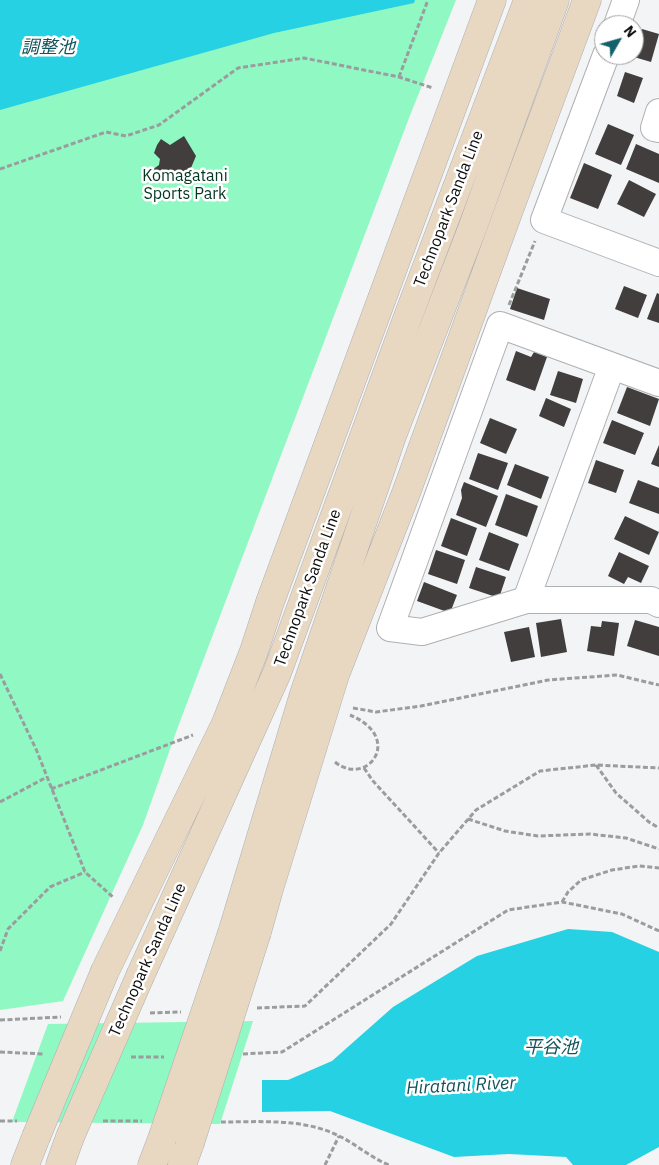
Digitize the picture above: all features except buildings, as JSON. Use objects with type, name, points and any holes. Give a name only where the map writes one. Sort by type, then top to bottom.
[{"type":"main road","points":[[25,1165],[105,971],[226,723],[254,652],[492,0]]},
{"type":"main road","points":[[500,73],[502,23],[508,0]]},
{"type":"main road","name":"Technopark Sanda Line","points":[[152,1165],[244,932],[304,694],[379,434],[500,73],[528,0]]},
{"type":"main road","points":[[334,675],[406,493],[587,0]]},
{"type":"main road","name":"Technopark Sanda Line","points":[[60,1165],[70,1136],[141,974],[277,673],[379,434],[472,229],[556,4]]},
{"type":"main road","points":[[254,652],[309,541],[379,434]]},
{"type":"main road","points":[[186,1154],[244,932],[268,889],[334,675],[345,628],[390,485],[379,434]]},
{"type":"street","points":[[621,15],[626,0]]},
{"type":"street","points":[[602,65],[544,220],[659,263]]},
{"type":"street","points":[[659,112],[654,128],[659,129]]},
{"type":"street","points":[[656,594],[526,600],[422,632],[390,628],[500,325],[659,383]]},
{"type":"street","points":[[526,600],[612,366]]},
{"type":"path","points":[[400,77],[428,0]]},
{"type":"path","points":[[0,169],[106,132],[126,136],[159,125],[238,68],[304,58],[400,77],[456,96]]},
{"type":"path","points":[[500,325],[544,220]]},
{"type":"path","points":[[0,674],[36,749],[85,872],[133,915]]},
{"type":"path","points":[[353,708],[376,712],[421,706],[548,680],[617,675],[659,685]]},
{"type":"path","points":[[334,762],[340,767],[349,769],[364,768],[372,761],[378,750],[376,733],[369,726],[350,715]]},
{"type":"path","points":[[51,789],[226,723]]},
{"type":"path","points":[[256,1008],[305,1006],[391,924],[439,853],[476,810],[540,770],[596,764],[659,768]]},
{"type":"path","points":[[596,764],[616,793],[649,822],[659,828]]},
{"type":"path","points":[[364,768],[373,781],[439,853]]},
{"type":"path","points":[[0,802],[47,777]]},
{"type":"path","points":[[468,819],[505,831],[538,836],[590,834],[626,838],[659,849]]},
{"type":"path","points":[[562,902],[568,892],[581,880],[612,870],[638,866],[659,868]]},
{"type":"path","points":[[0,951],[8,929],[50,887],[85,872]]},
{"type":"path","points":[[235,1054],[282,1052],[508,910],[562,902],[622,914],[659,931]]},
{"type":"path","points":[[148,1013],[187,1011]]},
{"type":"path","points":[[0,1020],[69,1017]]},
{"type":"path","points":[[0,1052],[47,1054]]},
{"type":"path","points":[[122,1057],[169,1057]]},
{"type":"path","points":[[325,1165],[339,1136]]},
{"type":"green space","name":"Komagatani Sports Park","points":[[0,0],[456,0],[409,118],[179,724],[143,825],[63,1001],[0,1010]]},
{"type":"green space","points":[[253,1021],[220,1124],[12,1122],[48,1024]]},
{"type":"water","name":"調整池","points":[[0,0],[415,0],[414,3],[274,33],[0,110]]},
{"type":"water","name":"平谷池","points":[[568,929],[612,932],[659,952],[659,1147],[626,1165],[573,1165],[566,1157],[509,1154],[454,1157],[330,1111],[262,1112],[262,1080],[288,1080],[332,1061],[393,1007],[477,956]]},
{"type":"water label","name":"Hiratani River","points":[[461,1086]]}]
